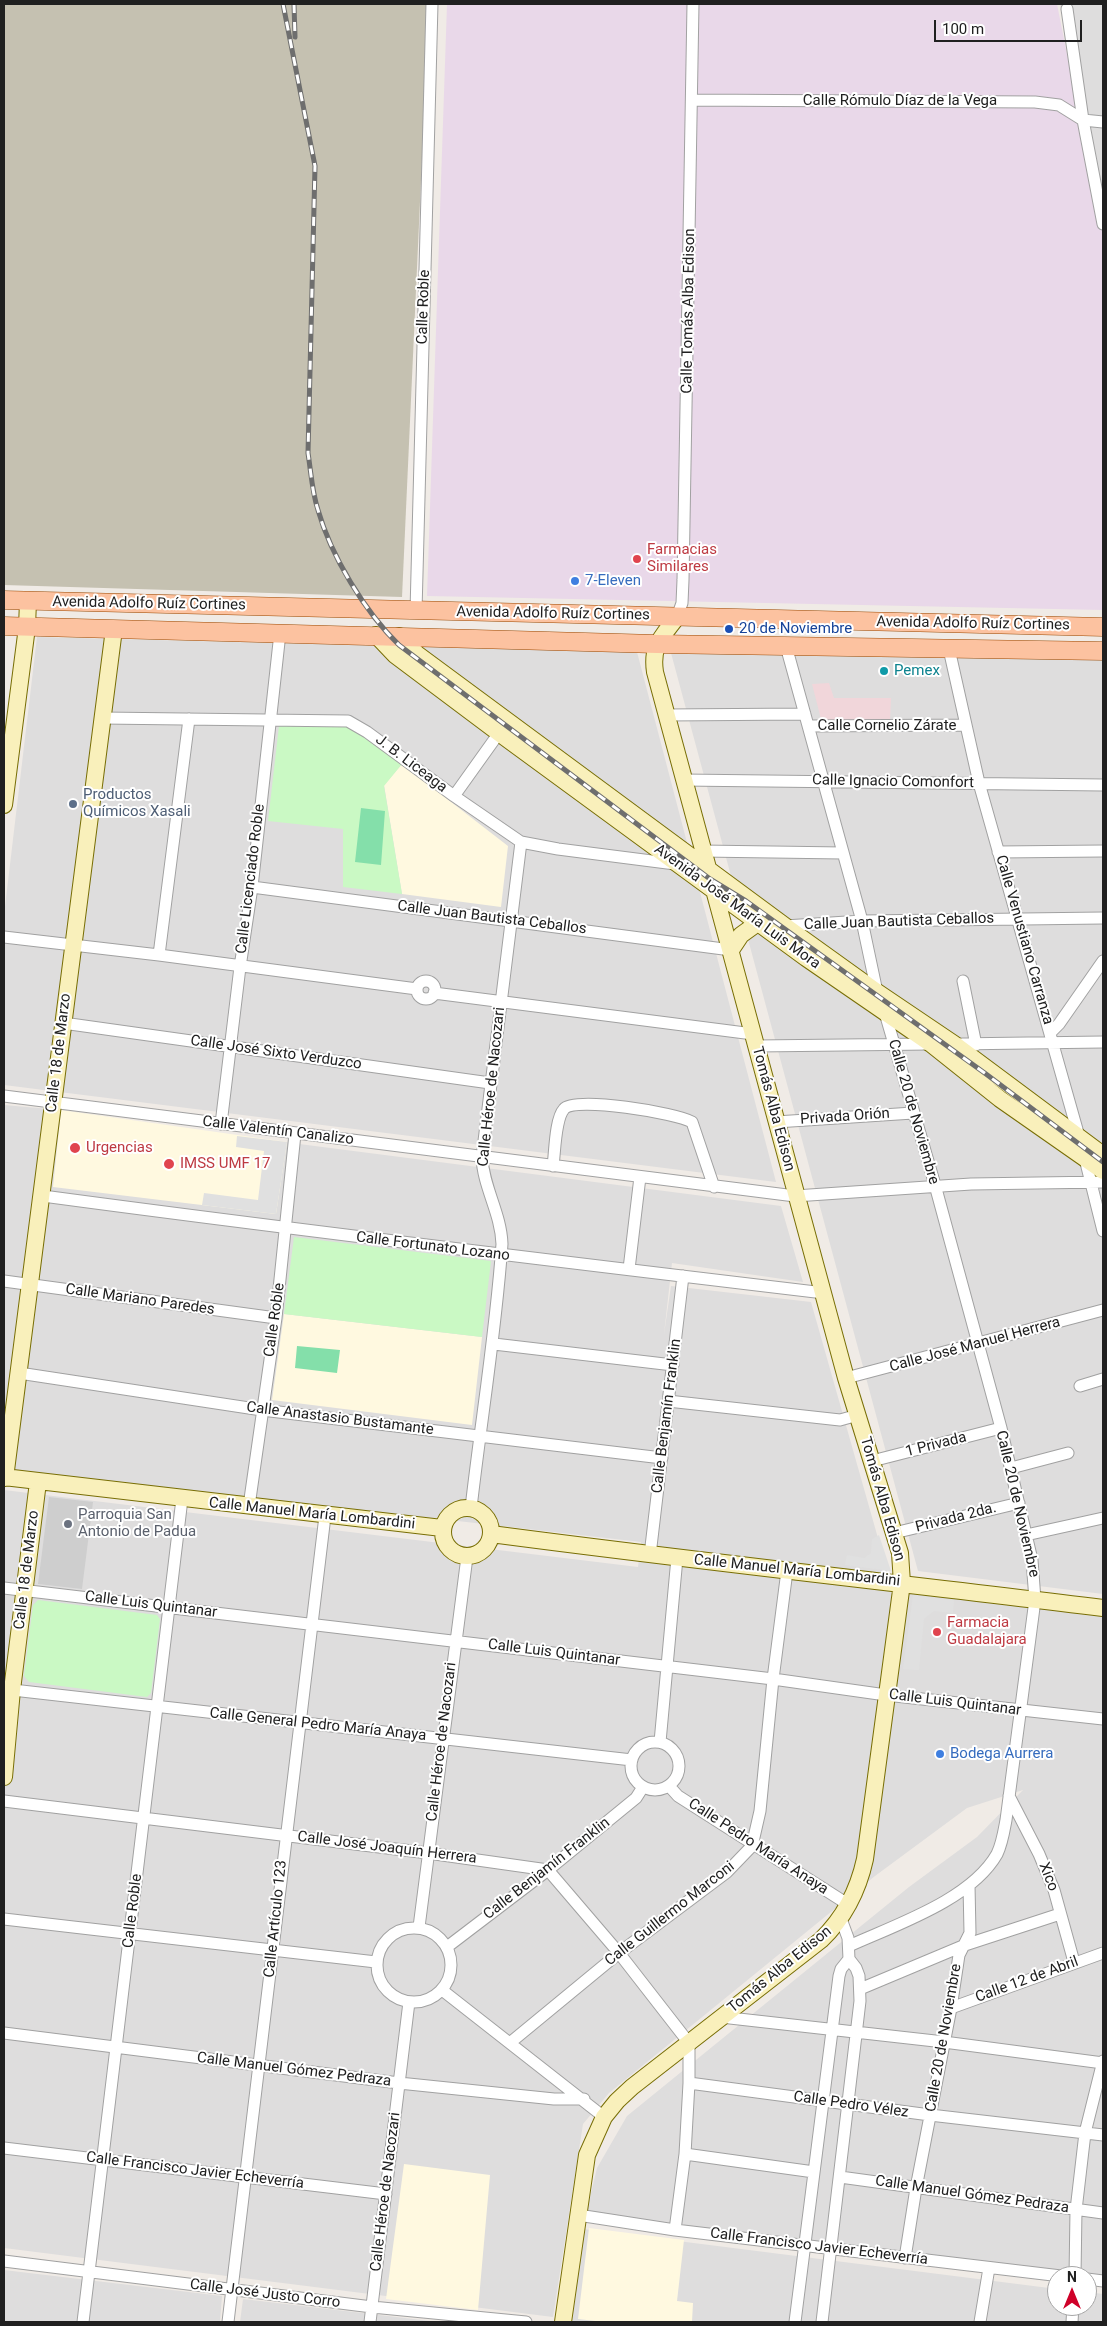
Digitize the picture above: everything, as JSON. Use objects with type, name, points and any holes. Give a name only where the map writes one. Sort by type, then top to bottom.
[{"type":"main road","name":"Avenida Adolfo Ruíz Cortines","points":[[4,600],[1103,627]]},
{"type":"main road","name":"Avenida Adolfo Ruíz Cortines","points":[[4,626],[657,644],[1103,651]]},
{"type":"street","name":"Calle Roble","points":[[416,611],[432,4]]},
{"type":"street","name":"Calle Tomás Alba Edison","points":[[677,617],[682,603],[684,580],[693,4]]},
{"type":"street","points":[[1067,9],[1083,120],[1103,224]]},
{"type":"street","name":"Calle Rómulo Díaz de la Vega","points":[[692,100],[1035,102],[1059,105],[1083,120],[1103,122]]},
{"type":"street","points":[[4,805],[8,736],[27,627],[28,600]]},
{"type":"street","points":[[657,644],[677,617]]},
{"type":"street","name":"Calle 18 de Marzo","points":[[4,1478],[43,1196],[52,1101],[114,629]]},
{"type":"street","name":"Calle Licenciado Roble","points":[[221,1124],[240,967],[252,887],[280,633]]},
{"type":"street","name":"Avenida José María Luis Mora","points":[[376,636],[395,655],[499,734],[806,958],[931,1044],[1000,1099],[1103,1171]]},
{"type":"street","name":"Avenida José María Luis Mora","points":[[399,636],[424,660],[706,868],[876,992],[954,1044],[1103,1155]]},
{"type":"street","name":"Tomás Alba Edison","points":[[563,2322],[588,2155],[604,2117],[632,2087],[821,1940],[845,1912],[862,1875],[902,1583],[902,1570],[894,1533],[846,1378],[824,1293],[795,1196],[731,950],[706,868],[666,715],[653,662],[657,644]]},
{"type":"street","points":[[786,646],[862,921],[876,992]]},
{"type":"street","name":"Calle Venustiano Carranza","points":[[949,649],[979,784],[1080,1138],[1103,1231]]},
{"type":"street","name":"Calle Cornelio Zárate","points":[[666,715],[805,714]]},
{"type":"street","name":"J. B. Liceaga","points":[[102,718],[341,720],[356,724],[454,796],[521,842],[558,849],[706,868]]},
{"type":"street","points":[[159,955],[189,719]]},
{"type":"street","name":"Calle Cornelio Zárate","points":[[808,726],[966,725]]},
{"type":"street","points":[[454,796],[499,734]]},
{"type":"street","name":"Calle Ignacio Comonfort","points":[[683,780],[1103,785]]},
{"type":"street","name":"Calle Héroe de Nacozari","points":[[471,1508],[479,1436],[494,1344],[501,1256],[501,1228],[483,1175],[482,1157],[521,842]]},
{"type":"street","points":[[702,851],[843,853]]},
{"type":"street","points":[[998,852],[1103,851]]},
{"type":"street","name":"Calle Juan Bautista Ceballos","points":[[252,887],[731,950]]},
{"type":"street","name":"Calle Juan Bautista Ceballos","points":[[785,926],[862,921],[1103,918]]},
{"type":"street","points":[[731,950],[741,935],[759,922]]},
{"type":"street","points":[[4,937],[159,955],[417,989],[420,984],[429,982],[434,987],[434,993],[501,1000],[755,1040],[893,1045],[931,1044]]},
{"type":"street","points":[[1052,1038],[1059,1024],[1103,961]]},
{"type":"street","points":[[963,981],[976,1045]]},
{"type":"street","name":"Calle 20 de Noviembre","points":[[885,1013],[935,1186],[1001,1428],[1032,1560],[1035,1600],[1022,1711],[1003,1837],[998,1852],[990,1864],[969,1885],[970,1933],[959,1955],[905,2258]]},
{"type":"street","name":"Calle José Sixto Verduzco","points":[[63,1023],[490,1083]]},
{"type":"street","points":[[954,1044],[976,1045],[1052,1038],[1103,1042]]},
{"type":"street","name":"Calle Valentín Canalizo","points":[[4,1096],[795,1196],[935,1186],[1103,1182]]},
{"type":"street","points":[[553,1166],[562,1110],[568,1106],[593,1105],[650,1111],[674,1115],[692,1122],[714,1187]]},
{"type":"street","name":"Privada Orión","points":[[776,1122],[913,1113]]},
{"type":"street","name":"Calle Roble","points":[[249,1506],[276,1318],[287,1229],[295,1134]]},
{"type":"street","points":[[629,1269],[640,1177]]},
{"type":"street","name":"Calle Fortunato Lozano","points":[[43,1196],[501,1256],[629,1269],[824,1293]]},
{"type":"street","name":"Calle Benjamín Franklin","points":[[650,1555],[683,1276]]},
{"type":"street","name":"Calle Mariano Paredes","points":[[4,1281],[276,1318]]},
{"type":"street","name":"Calle José Manuel Herrera","points":[[846,1378],[1103,1310]]},
{"type":"street","points":[[494,1344],[673,1365]]},
{"type":"street","name":"Calle Anastasio Bustamante","points":[[19,1373],[262,1410],[662,1458]]},
{"type":"street","points":[[1080,1386],[1103,1379]]},
{"type":"street","points":[[668,1401],[840,1420],[858,1415]]},
{"type":"street","name":"1 Privada","points":[[872,1461],[1001,1428]]},
{"type":"street","points":[[1011,1468],[1068,1453]]},
{"type":"street","name":"Calle Manuel María Lombardini","points":[[4,1478],[442,1528]]},
{"type":"street","name":"Calle 18 de Marzo","points":[[4,1777],[8,1689],[24,1591],[38,1482]]},
{"type":"street","name":"Calle Roble","points":[[83,2322],[156,1707],[171,1607],[182,1499]]},
{"type":"street","name":"Privada 2da.","points":[[894,1533],[1019,1503]]},
{"type":"street","points":[[471,1508],[486,1517],[491,1534],[486,1548],[474,1556],[467,1557],[455,1554],[446,1546],[442,1528],[445,1521],[456,1510],[471,1508]]},
{"type":"street","name":"Calle Artículo 123","points":[[228,2322],[285,1835],[301,1723],[326,1516]]},
{"type":"street","points":[[1026,1535],[1103,1518]]},
{"type":"street","name":"Calle Manuel María Lombardini","points":[[491,1534],[650,1555],[1103,1608]]},
{"type":"street","name":"Calle Héroe de Nacozari","points":[[419,1927],[467,1557]]},
{"type":"street","points":[[660,1742],[677,1558]]},
{"type":"street","points":[[752,1846],[760,1811],[773,1679],[787,1570]]},
{"type":"street","name":"Calle Luis Quintanar","points":[[4,1588],[171,1607],[313,1626],[666,1666],[886,1695],[1103,1719]]},
{"type":"street","name":"Calle General Pedro María Anaya","points":[[8,1689],[632,1760]]},
{"type":"street","points":[[660,1742],[674,1750],[680,1764],[675,1780],[669,1786],[656,1790],[643,1787],[633,1776],[632,1760],[639,1748],[645,1744],[660,1742]]},
{"type":"street","name":"Calle Pedro María Anaya","points":[[669,1786],[678,1796],[845,1912]]},
{"type":"street","name":"Calle Benjamín Franklin","points":[[447,1947],[548,1870],[636,1798],[643,1787]]},
{"type":"street","name":"Xico","points":[[1009,1796],[1039,1854],[1054,1890],[1074,1962]]},
{"type":"street","name":"Calle José Joaquín Herrera","points":[[4,1801],[428,1853],[548,1870]]},
{"type":"street","name":"Calle Guillermo Marconi","points":[[511,2042],[619,1953],[727,1872],[752,1846]]},
{"type":"street","points":[[548,1870],[619,1953],[689,2043],[685,2154],[675,2230]]},
{"type":"street","points":[[849,1946],[937,1905],[969,1885]]},
{"type":"street","points":[[822,2322],[849,2104],[860,1989],[856,1968],[849,1959],[845,1912]]},
{"type":"street","points":[[860,1989],[965,1945],[1060,1914]]},
{"type":"street","points":[[4,1919],[376,1962]]},
{"type":"street","points":[[419,1927],[436,1934],[447,1947],[451,1969],[442,1990],[427,2000],[409,2002],[398,1999],[385,1988],[377,1973],[376,1962],[379,1950],[395,1932],[419,1927]]},
{"type":"street","name":"Calle 12 de Abril","points":[[951,2008],[1103,1953]]},
{"type":"street","points":[[795,2322],[831,2029],[839,1976],[841,1969],[849,1959]]},
{"type":"street","points":[[442,1990],[511,2042],[555,2080],[584,2099],[604,2117]]},
{"type":"street","name":"Calle Héroe de Nacozari","points":[[370,2322],[409,2002]]},
{"type":"street","points":[[721,2017],[1103,2062],[1085,2133],[1076,2210],[1075,2266]]},
{"type":"street","name":"Calle Manuel Gómez Pedraza","points":[[4,2033],[399,2083],[554,2099],[584,2099]]},
{"type":"street","name":"Calle Pedro Vélez","points":[[689,2083],[930,2115],[1103,2135]]},
{"type":"street","name":"Calle Francisco Javier Echeverría","points":[[4,2148],[386,2194]]},
{"type":"street","points":[[685,2154],[814,2172]]},
{"type":"street","name":"Calle Manuel Gómez Pedraza","points":[[840,2177],[1103,2213]]},
{"type":"street","name":"Calle Francisco Javier Echeverría","points":[[578,2215],[675,2230],[1047,2274]]},
{"type":"street","name":"Calle José Justo Corro","points":[[4,2261],[372,2307],[526,2322]]},
{"type":"street","points":[[980,2322],[988,2268]]},
{"type":"shaded area","points":[[4,4],[429,4],[402,597],[4,585]]},
{"type":"shaded area","points":[[447,4],[1057,4],[1103,234],[1103,610],[427,596]]},
{"type":"shaded area","points":[[1060,4],[1103,4],[1103,193]]},
{"type":"shaded area","points":[[37,637],[637,652],[776,1182],[4,1085],[4,915]]},
{"type":"shaded area","points":[[671,653],[1103,659],[1103,1594],[918,1571]]},
{"type":"shaded area","points":[[829,683],[834,698],[891,698],[890,722],[822,723],[812,684]]},
{"type":"shaded area","points":[[402,764],[508,846],[501,907],[402,894],[384,785]]},
{"type":"shaded area","points":[[4,1105],[61,1110],[237,1136],[781,1206],[803,1282],[672,1263],[664,1334],[671,1286],[811,1302],[893,1591],[1103,1616],[1103,2277],[1097,2276],[1097,2266],[1047,2266],[1047,2270],[586,2214],[597,2168],[627,2116],[909,1887],[977,1837],[1023,1790],[967,1808],[875,1876],[609,2093],[583,2124],[553,2317],[4,2248],[4,1490],[638,1567],[641,1542],[4,1469]]},
{"type":"shaded area","name":"IMSS UMF 17","points":[[61,1110],[287,1142],[276,1214],[53,1187]]},
{"type":"shaded area","points":[[237,1136],[287,1142],[276,1214],[202,1205],[204,1193],[258,1200],[264,1151],[236,1147]]},
{"type":"shaded area","points":[[284,1314],[482,1337],[472,1425],[272,1400]]},
{"type":"shaded area","name":"Parroquia San Antonio de Padua","points":[[49,1497],[93,1502],[82,1589],[38,1584]]},
{"type":"shaded area","points":[[879,1535],[891,1571],[845,1565],[847,1555],[864,1558],[871,1553],[872,1539]]},
{"type":"shaded area","points":[[913,1595],[954,1600],[953,1613],[934,1611],[924,1619],[919,1670],[903,1669]]},
{"type":"shaded area","points":[[404,2164],[490,2175],[478,2310],[386,2299]]},
{"type":"shaded area","points":[[589,2228],[684,2240],[677,2301],[693,2303],[692,2322],[604,2322],[578,2319]]},
{"type":"shaded area","points":[[583,2229],[1047,2288],[1047,2316],[1097,2316],[1097,2293],[1103,2294],[1103,2322],[572,2322]]},
{"type":"shaded area","points":[[4,2270],[222,2296],[220,2322],[4,2322]]},
{"type":"shaded area","points":[[243,2299],[439,2322],[240,2322]]},
{"type":"green space","points":[[279,726],[352,726],[402,764],[384,786],[402,894],[343,887],[343,829],[268,821]]},
{"type":"green space","points":[[361,808],[385,811],[381,865],[355,862]]},
{"type":"green space","points":[[294,1237],[491,1261],[482,1337],[284,1314]]},
{"type":"green space","points":[[297,1346],[340,1350],[337,1373],[295,1368]]},
{"type":"green space","points":[[38,1600],[157,1615],[160,1619],[151,1693],[147,1697],[29,1682],[24,1676],[33,1605]]},
{"type":"railway","points":[[283,4],[315,166],[308,453],[314,496],[324,528],[340,564],[362,600],[386,632],[399,645],[710,879],[746,901],[986,1074],[1103,1162]]},
{"type":"railway","points":[[294,4],[295,37]]},
{"type":"place","name":"Farmacias Similares","points":[[637,559]]},
{"type":"place","name":"7-Eleven","points":[[575,581]]},
{"type":"place","name":"20 de Noviembre","points":[[729,629]]},
{"type":"place","name":"Pemex","points":[[884,671]]},
{"type":"place","name":"Productos Químicos Xasali","points":[[73,804]]},
{"type":"place","name":"Urgencias","points":[[75,1148]]},
{"type":"place","name":"IMSS UMF 17","points":[[169,1164]]},
{"type":"place","name":"Parroquia San Antonio de Padua","points":[[68,1524]]},
{"type":"place","name":"Farmacia Guadalajara","points":[[937,1632]]},
{"type":"place","name":"Bodega Aurrera","points":[[940,1754]]}]
